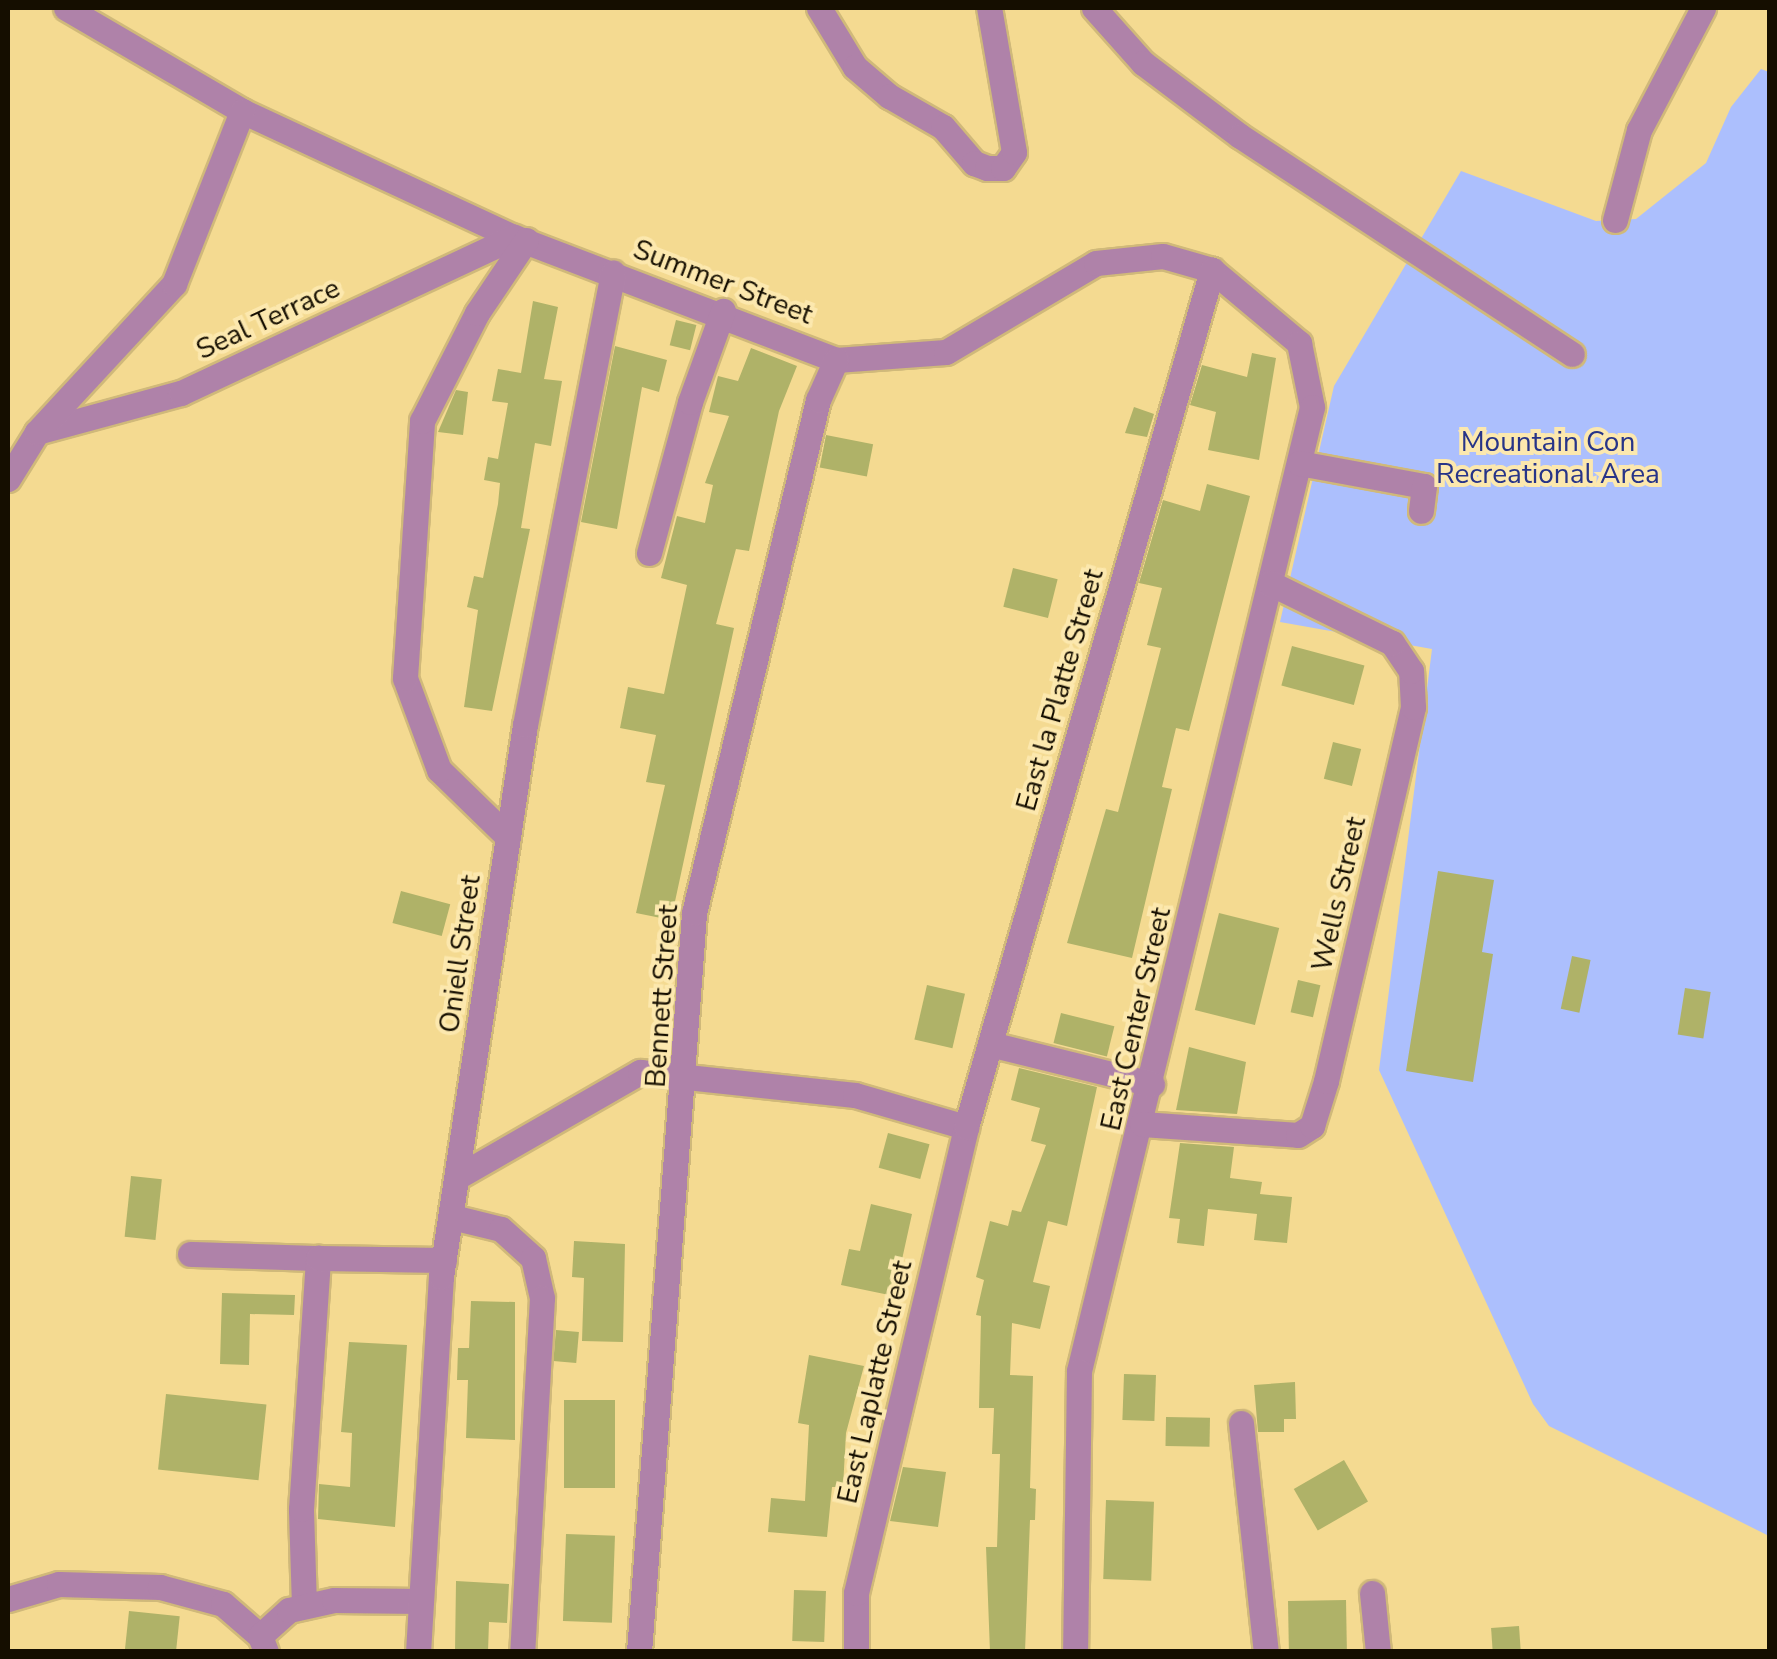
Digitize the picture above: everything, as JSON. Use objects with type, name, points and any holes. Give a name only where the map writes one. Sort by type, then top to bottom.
[{"type":"street","name":"Summer Street","points":[[66,8],[242,112],[520,238],[723,312],[836,360],[946,352],[1096,263],[1163,256],[1212,270],[1299,343],[1312,407]]},
{"type":"street","points":[[820,8],[855,66],[889,96],[943,127],[974,163],[1003,168],[1014,152],[989,8]]},
{"type":"street","points":[[1094,8],[1143,63],[1240,136],[1572,354]]},
{"type":"street","points":[[1615,220],[1639,130],[1704,8]]},
{"type":"street","points":[[8,479],[38,432],[174,284],[242,112]]},
{"type":"street","points":[[508,837],[439,770],[406,678],[422,421],[520,238]]},
{"type":"street","name":"Seal Terrace","points":[[38,432],[181,393],[520,238]]},
{"type":"street","name":"East la Platte Street","points":[[966,1128],[1212,270]]},
{"type":"street","name":"Oniell Street","points":[[418,1652],[444,1260],[508,837],[613,272]]},
{"type":"street","points":[[650,553],[690,402],[723,312]]},
{"type":"street","name":"Bennett Street","points":[[639,1652],[687,1079],[694,913],[818,400],[836,360]]},
{"type":"street","name":"East Center Street","points":[[1075,1652],[1078,1371],[1152,1084],[1312,407]]},
{"type":"street","points":[[1299,464],[1424,486],[1421,512]]},
{"type":"street","name":"Wells Street","points":[[1142,1124],[1298,1135],[1312,1126],[1330,1063],[1412,707],[1411,670],[1392,642],[1270,583]]},
{"type":"street","points":[[990,1044],[1152,1084]]},
{"type":"street","points":[[459,1176],[640,1072],[855,1095],[966,1128]]},
{"type":"street","name":"East Laplatte Street","points":[[856,1652],[856,1593],[966,1128]]},
{"type":"street","points":[[452,1217],[502,1229],[533,1258],[542,1298],[522,1652]]},
{"type":"street","points":[[190,1254],[444,1260]]},
{"type":"street","points":[[304,1606],[302,1509],[318,1258]]},
{"type":"street","points":[[1242,1424],[1266,1652]]},
{"type":"street","points":[[8,1599],[59,1584],[160,1588],[223,1604],[263,1644],[289,1610],[304,1606],[334,1600],[421,1602]]},
{"type":"street","points":[[1372,1594],[1378,1652]]},
{"type":"green space","name":"Mountain Con Recreational Area","points":[[1761,69],[1769,72],[1769,1536],[1549,1426],[1533,1404],[1379,1070],[1432,649],[1280,622],[1334,386],[1461,171],[1596,221],[1636,219],[1706,163],[1731,107]]},
{"type":"building","points":[[533,301],[558,307],[544,379],[562,381],[551,446],[535,443],[521,528],[530,529],[492,711],[464,707],[478,610],[467,607],[474,576],[483,578],[498,504],[500,483],[484,480],[488,457],[498,459],[508,403],[492,401],[498,369],[521,373]]},
{"type":"building","points":[[676,320],[696,325],[690,350],[670,345]]},
{"type":"building","points":[[615,346],[667,360],[659,392],[642,387],[617,529],[581,522]]},
{"type":"building","points":[[751,348],[797,366],[779,411],[749,551],[736,549],[716,624],[734,628],[671,920],[636,913],[665,785],[646,782],[656,735],[620,728],[628,687],[664,694],[687,585],[661,578],[677,516],[705,523],[713,485],[705,483],[729,416],[709,412],[718,376],[738,381]]},
{"type":"building","points":[[1252,353],[1276,358],[1259,460],[1208,450],[1216,412],[1190,405],[1202,365],[1247,377]]},
{"type":"building","points":[[456,390],[468,392],[463,435],[438,432]]},
{"type":"building","points":[[1134,407],[1154,414],[1147,437],[1125,433]]},
{"type":"building","points":[[826,435],[873,444],[867,477],[820,467]]},
{"type":"building","points":[[1207,484],[1250,496],[1189,731],[1176,728],[1162,787],[1172,789],[1132,958],[1067,943],[1106,809],[1118,812],[1161,648],[1147,645],[1162,588],[1139,583],[1163,500],[1200,511]]},
{"type":"building","points":[[1013,568],[1058,579],[1048,618],[1003,607]]},
{"type":"building","points":[[1292,646],[1364,665],[1354,705],[1281,686]]},
{"type":"building","points":[[1333,742],[1361,749],[1352,786],[1324,779]]},
{"type":"building","points":[[1438,871],[1494,880],[1482,952],[1493,954],[1473,1082],[1406,1071]]},
{"type":"building","points":[[401,891],[450,904],[442,936],[392,923]]},
{"type":"building","points":[[1219,913],[1279,928],[1255,1025],[1195,1010]]},
{"type":"building","points":[[1572,956],[1591,960],[1579,1013],[1561,1009]]},
{"type":"building","points":[[1298,980],[1320,985],[1313,1017],[1291,1012]]},
{"type":"building","points":[[927,985],[965,994],[952,1048],[914,1040]]},
{"type":"building","points":[[1685,988],[1711,992],[1703,1038],[1678,1034]]},
{"type":"building","points":[[1061,1013],[1114,1026],[1107,1056],[1054,1043]]},
{"type":"building","points":[[1189,1047],[1246,1062],[1237,1114],[1176,1110]]},
{"type":"building","points":[[1019,1068],[1097,1087],[1067,1226],[1048,1221],[1033,1282],[1050,1286],[1040,1329],[1012,1323],[1010,1375],[1033,1376],[1030,1488],[1036,1489],[1035,1520],[1030,1520],[1025,1652],[990,1652],[986,1547],[997,1547],[1000,1454],[992,1454],[994,1408],[979,1408],[981,1316],[976,1315],[984,1280],[976,1277],[990,1221],[1008,1226],[1012,1210],[1021,1212],[1046,1145],[1031,1141],[1040,1108],[1011,1100]]},
{"type":"building","points":[[888,1133],[930,1144],[920,1179],[879,1168]]},
{"type":"building","points":[[1180,1143],[1234,1147],[1230,1178],[1262,1182],[1260,1194],[1292,1197],[1287,1243],[1254,1240],[1257,1214],[1208,1209],[1204,1246],[1177,1243],[1180,1219],[1169,1218]]},
{"type":"building","points":[[131,1176],[162,1179],[155,1240],[125,1237]]},
{"type":"building","points":[[871,1204],[912,1214],[894,1296],[841,1285],[849,1249],[860,1251]]},
{"type":"building","points":[[574,1241],[625,1244],[623,1342],[582,1341],[584,1278],[572,1277]]},
{"type":"building","points":[[222,1293],[295,1295],[294,1315],[250,1314],[249,1365],[220,1364]]},
{"type":"building","points":[[471,1301],[515,1302],[515,1440],[466,1438],[468,1380],[457,1380],[458,1348],[469,1348]]},
{"type":"building","points":[[556,1330],[579,1332],[576,1363],[553,1361]]},
{"type":"building","points":[[349,1342],[407,1345],[395,1527],[318,1519],[319,1484],[350,1487],[352,1433],[341,1432]]},
{"type":"building","points":[[809,1355],[864,1366],[846,1433],[843,1487],[832,1487],[827,1537],[768,1532],[771,1498],[805,1501],[809,1425],[798,1423]]},
{"type":"building","points":[[1124,1374],[1156,1375],[1154,1421],[1122,1420]]},
{"type":"building","points":[[1295,1382],[1296,1419],[1284,1419],[1284,1432],[1258,1432],[1254,1385]]},
{"type":"building","points":[[166,1394],[266,1405],[259,1480],[158,1470]]},
{"type":"building","points":[[564,1400],[615,1400],[615,1488],[564,1488]]},
{"type":"building","points":[[1166,1417],[1210,1418],[1209,1447],[1165,1446]]},
{"type":"building","points":[[1344,1460],[1368,1502],[1318,1531],[1294,1489]]},
{"type":"building","points":[[903,1467],[946,1472],[938,1527],[890,1521]]},
{"type":"building","points":[[1106,1500],[1154,1502],[1151,1581],[1103,1579]]},
{"type":"building","points":[[566,1534],[615,1536],[612,1623],[563,1621]]},
{"type":"building","points":[[456,1581],[509,1584],[507,1623],[489,1622],[488,1652],[455,1652]]},
{"type":"building","points":[[794,1590],[826,1591],[824,1642],[792,1641]]},
{"type":"building","points":[[1346,1600],[1347,1652],[1289,1652],[1288,1601]]},
{"type":"building","points":[[129,1611],[180,1616],[176,1652],[125,1652]]},
{"type":"building","points":[[1519,1626],[1521,1652],[1493,1652],[1491,1628]]}]
